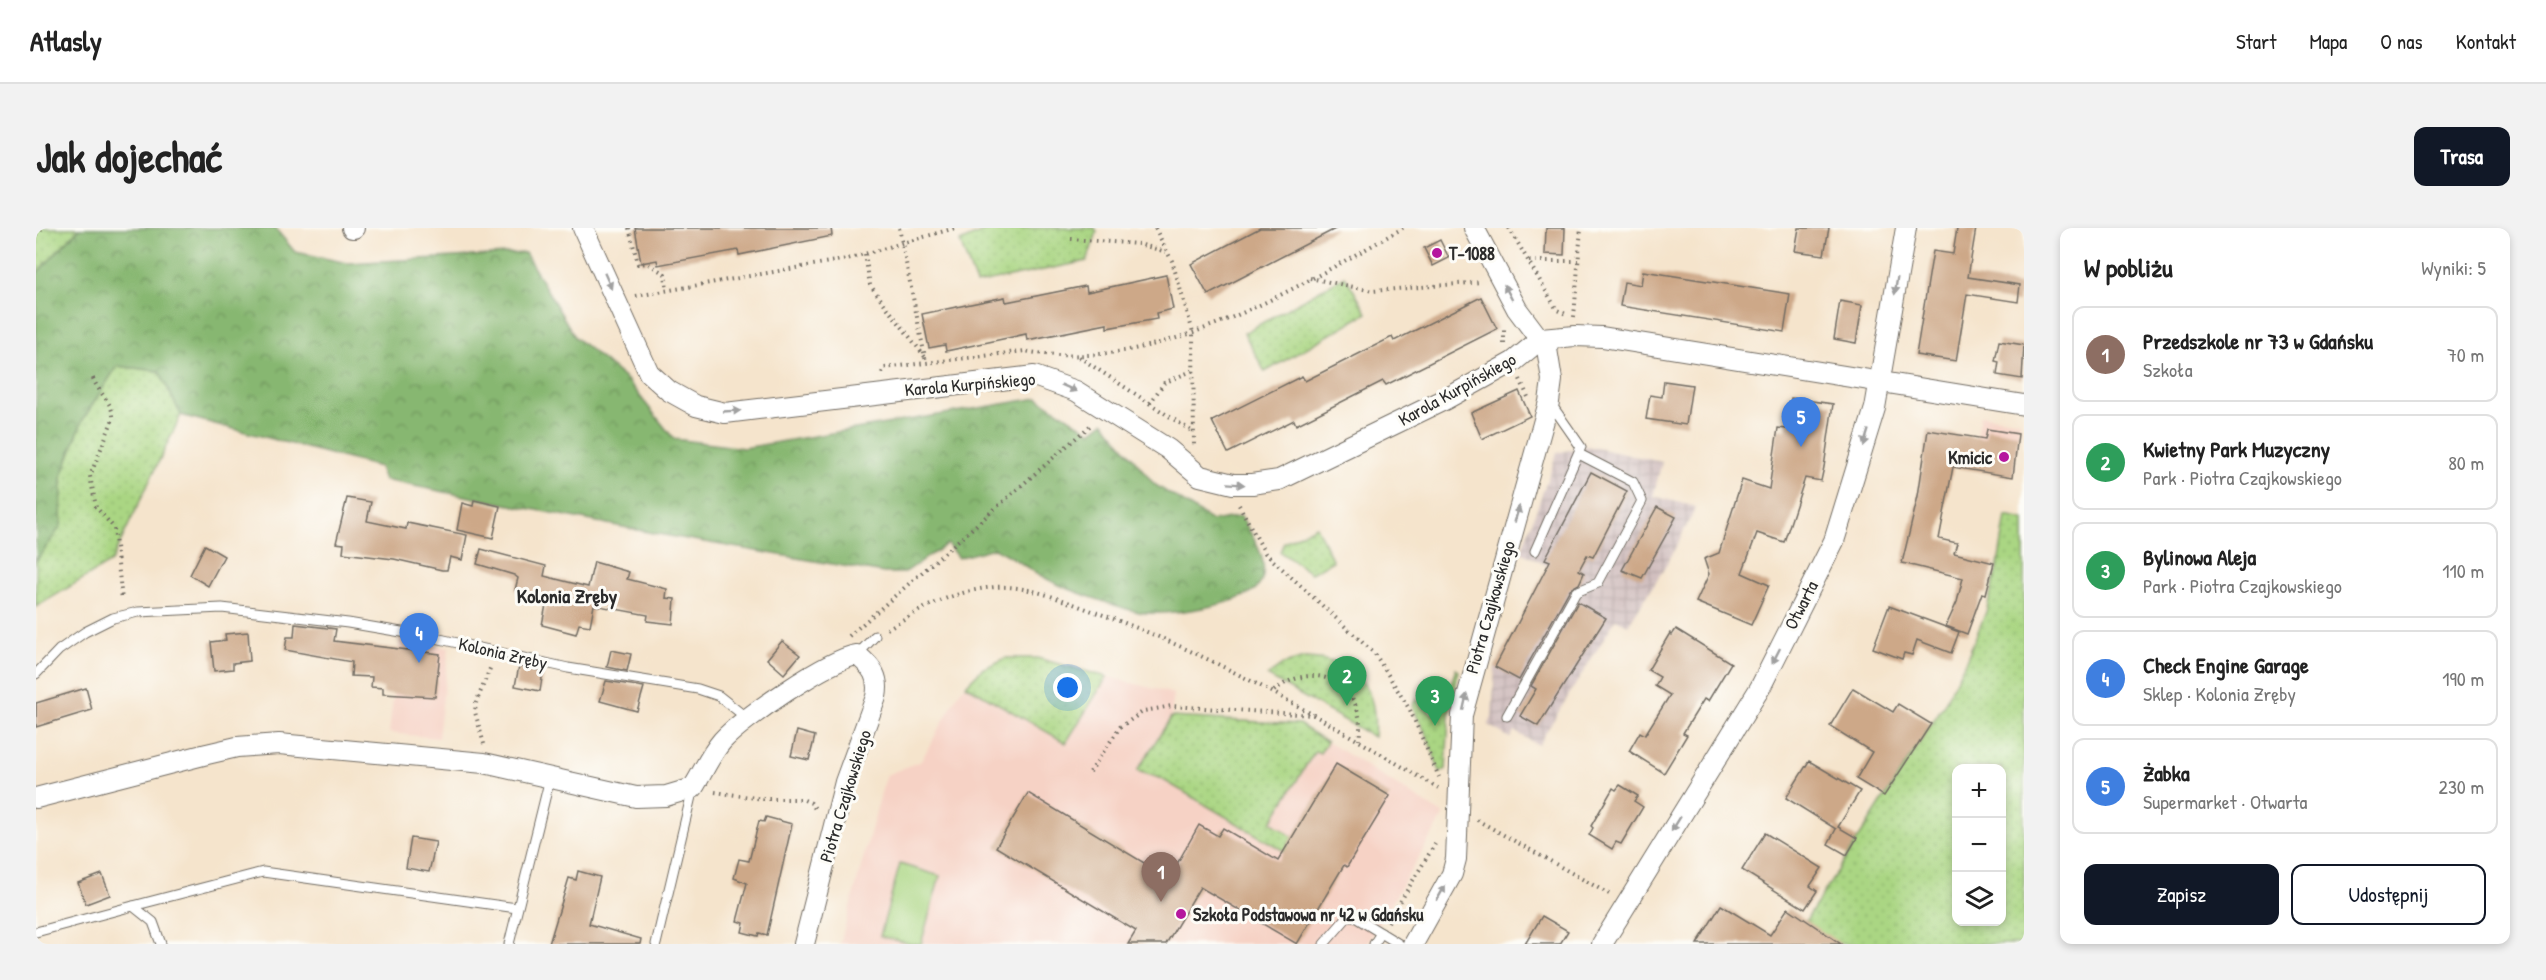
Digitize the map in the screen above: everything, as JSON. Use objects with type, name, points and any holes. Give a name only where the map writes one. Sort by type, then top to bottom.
[{"type":"street","name":"Karola Kurpińskiego","points":[[584,228],[649,373],[669,391],[696,406],[725,413],[1034,376],[1076,391],[1168,449],[1200,476],[1233,484],[1279,480],[1444,400],[1513,362],[1541,339]]},
{"type":"street","points":[[1474,228],[1517,309],[1541,339],[1575,336],[1602,337],[2024,405]]},
{"type":"street","name":"Otwarta","points":[[1602,944],[1760,688],[1834,541],[1875,408],[1906,228]]},
{"type":"street","name":"Piotra Czajkowskiego","points":[[1413,944],[1452,874],[1456,859],[1462,715],[1549,402],[1552,380],[1551,359],[1541,339]]},
{"type":"street","points":[[36,798],[207,754],[263,744],[297,744],[484,763],[551,776],[636,797],[666,796],[693,788],[723,740],[748,719],[830,666],[857,655]]},
{"type":"street","name":"Piotra Czajkowskiego","points":[[804,944],[845,782],[878,687],[875,674],[857,655]]},
{"type":"lane","points":[[1535,551],[1581,447],[1549,402]]},
{"type":"lane","points":[[1507,716],[1576,592],[1598,583],[1642,501],[1633,482],[1579,454]]},
{"type":"lane","name":"Kolonia Zręby","points":[[36,674],[59,650],[85,632],[125,615],[138,612],[222,608],[348,623],[494,651],[568,668],[698,690],[719,696],[748,719]]},
{"type":"lane","points":[[857,655],[875,636]]},
{"type":"lane","points":[[509,944],[551,776]]},
{"type":"lane","points":[[656,944],[693,788]]},
{"type":"lane","points":[[36,932],[263,872],[517,908]]},
{"type":"lane","points":[[133,906],[153,922],[161,944]]},
{"type":"lane","points":[[1324,944],[1350,914],[1399,944]]},
{"type":"lane","points":[[1374,944],[1381,933]]},
{"type":"path","points":[[36,234],[44,228]]},
{"type":"path","points":[[629,228],[638,264],[647,263],[665,274],[668,290]]},
{"type":"path","points":[[899,228],[926,360]]},
{"type":"path","points":[[616,299],[865,254],[955,228]]},
{"type":"path","points":[[1155,228],[1167,252],[1193,332],[1194,450]]},
{"type":"path","points":[[884,368],[926,360],[1025,351],[1077,357],[1148,345],[1224,321],[1403,228]]},
{"type":"path","points":[[1509,228],[1557,310],[1574,317],[1581,228]]},
{"type":"path","points":[[1071,240],[1139,244],[1167,252]]},
{"type":"path","points":[[865,254],[870,285],[926,360]]},
{"type":"path","points":[[1528,261],[1578,261]]},
{"type":"path","points":[[1310,278],[1373,291],[1485,282],[1480,272]]},
{"type":"path","points":[[1504,346],[1505,317]]},
{"type":"path","points":[[1077,357],[1194,432]]},
{"type":"path","points":[[1150,404],[1164,383],[1194,369]]},
{"type":"path","points":[[93,378],[96,388],[114,412],[90,476],[92,494],[96,507],[114,528],[125,615]]},
{"type":"path","points":[[865,622],[1087,429]]},
{"type":"path","points":[[1233,495],[1265,553],[1375,654],[1410,710],[1444,787]]},
{"type":"path","points":[[875,636],[934,601],[997,587],[1026,590],[1142,630],[1274,691],[1439,789]]},
{"type":"path","points":[[484,763],[484,741],[476,712],[476,703],[486,683],[494,651]]},
{"type":"path","points":[[1274,691],[1293,678],[1304,676],[1326,677],[1336,682],[1352,697],[1358,707],[1361,729],[1359,740]]},
{"type":"path","points":[[1090,772],[1120,727],[1144,711],[1172,706],[1317,715]]},
{"type":"path","points":[[693,788],[763,799],[802,799],[812,803],[820,817],[834,825]]},
{"type":"path","points":[[1468,817],[1487,824],[1614,898]]},
{"type":"path","points":[[1381,933],[1437,842]]},
{"type":"shaded area","points":[[1980,415],[2020,421],[2015,466],[1973,459]]},
{"type":"shaded area","points":[[1586,446],[1662,462],[1653,496],[1696,507],[1667,564],[1628,625],[1616,619],[1538,745],[1514,731],[1510,738],[1488,725],[1492,718],[1495,667],[1548,566],[1521,552],[1557,453]]},
{"type":"shaded area","points":[[400,638],[449,648],[438,738],[389,733]]},
{"type":"shaded area","points":[[1006,658],[1037,658],[1174,694],[1171,717],[1299,724],[1444,815],[1367,944],[840,944],[886,775],[921,761],[960,691],[982,669]]},
{"type":"green space","points":[[36,228],[80,228],[36,274]]},
{"type":"green space","points":[[80,228],[275,228],[295,252],[348,263],[525,253],[575,337],[628,381],[674,439],[744,448],[1038,398],[1091,432],[1104,422],[1154,484],[1212,521],[1241,516],[1259,549],[1264,567],[1263,576],[1260,584],[1239,598],[1204,608],[1151,613],[1120,607],[1061,586],[994,548],[958,558],[947,544],[904,573],[884,573],[658,534],[384,480],[379,467],[181,415],[159,371],[117,366],[82,421],[62,476],[61,526],[36,561],[36,274]]},
{"type":"green space","points":[[991,228],[1095,228],[1097,232],[1087,261],[976,284],[960,242]]},
{"type":"green space","points":[[1345,276],[1367,313],[1265,372],[1244,333]]},
{"type":"green space","points":[[117,366],[159,371],[181,415],[111,562],[36,607],[36,561],[60,526],[62,476],[82,421]]},
{"type":"green space","points":[[2006,516],[2024,520],[2024,944],[1791,944],[1943,706],[1967,658],[1986,612],[1998,565]]},
{"type":"green space","points":[[1316,526],[1333,561],[1311,573],[1280,552],[1284,542]]},
{"type":"green space","points":[[1006,658],[1037,658],[1107,677],[1066,743],[966,685],[982,669]]},
{"type":"green space","points":[[1304,658],[1337,664],[1350,670],[1360,679],[1372,704],[1375,719],[1374,737],[1267,676],[1284,664]]},
{"type":"green space","points":[[1456,669],[1459,671],[1449,714],[1446,769],[1440,773],[1428,738],[1412,706],[1416,699],[1432,714],[1438,713],[1445,701]]},
{"type":"green space","points":[[1171,717],[1299,724],[1327,742],[1320,753],[1315,751],[1271,822],[1293,837],[1284,851],[1160,778],[1137,771]]},
{"type":"green space","points":[[900,864],[940,876],[921,944],[910,944],[880,936]]},
{"type":"building","points":[[635,228],[831,228],[832,236],[739,255],[738,250],[658,265],[657,260],[641,263]]},
{"type":"building","points":[[1260,228],[1337,228],[1208,295],[1191,264]]},
{"type":"building","points":[[1546,228],[1565,228],[1564,255],[1545,254]]},
{"type":"building","points":[[1799,228],[1829,228],[1824,255],[1795,251]]},
{"type":"building","points":[[1957,228],[1976,228],[1968,277],[2020,285],[2018,302],[1967,294],[1956,361],[1916,355],[1933,251],[1953,254]]},
{"type":"building","name":"T-1088","points":[[1440,240],[1449,258],[1433,266],[1424,248]]},
{"type":"building","points":[[1643,271],[1790,294],[1784,332],[1620,306],[1624,282],[1641,285]]},
{"type":"building","points":[[1166,275],[1173,309],[1156,313],[1157,319],[1107,328],[1107,324],[1027,340],[1026,334],[946,351],[945,345],[929,348],[922,314],[1005,297],[1006,302],[1086,286],[1087,292]]},
{"type":"building","points":[[1481,297],[1497,329],[1386,385],[1383,381],[1296,425],[1294,420],[1228,453],[1212,421],[1302,376],[1305,381],[1392,337],[1394,341]]},
{"type":"building","points":[[1840,301],[1862,305],[1856,343],[1834,339]]},
{"type":"building","points":[[1999,341],[2024,345],[2022,379],[1997,375],[1999,362],[1995,361]]},
{"type":"building","points":[[1664,381],[1692,385],[1686,425],[1646,419],[1650,395],[1662,397]]},
{"type":"building","points":[[1519,391],[1530,416],[1482,439],[1471,413]]},
{"type":"building","points":[[1791,398],[1833,404],[1824,467],[1821,481],[1805,478],[1784,542],[1757,533],[1742,573],[1769,585],[1751,625],[1696,602],[1709,574],[1704,559],[1719,553],[1742,480],[1769,489],[1778,428],[1786,429]]},
{"type":"building","points":[[1987,429],[2018,434],[2013,477],[1953,467],[1939,539],[1957,543],[1954,553],[1994,563],[1986,594],[1982,593],[1967,634],[1946,626],[1957,602],[1963,578],[1902,563],[1918,496],[1928,430],[1985,439]]},
{"type":"building","points":[[1591,472],[1627,491],[1593,557],[1587,555],[1579,570],[1584,573],[1579,584],[1570,589],[1519,680],[1495,667],[1550,561],[1545,559]]},
{"type":"building","points":[[347,498],[371,502],[367,521],[406,529],[407,523],[467,535],[462,560],[450,557],[447,570],[442,570],[394,559],[343,553],[344,544],[336,543]]},
{"type":"building","points":[[474,500],[500,506],[493,538],[457,530],[462,503],[473,506]]},
{"type":"building","points":[[1657,507],[1676,517],[1642,578],[1622,570]]},
{"type":"building","points":[[205,545],[224,556],[208,586],[190,575]]},
{"type":"building","points":[[481,549],[546,566],[544,576],[588,587],[594,562],[629,572],[627,579],[667,589],[666,598],[675,599],[673,624],[647,621],[648,615],[594,605],[590,626],[579,624],[576,634],[542,625],[546,605],[519,597],[521,592],[515,590],[518,578],[514,575],[477,564]]},
{"type":"building","points":[[1578,602],[1606,618],[1538,726],[1520,716],[1536,689],[1531,686]]},
{"type":"building","points":[[1889,606],[1959,632],[1951,653],[1917,640],[1912,655],[1904,653],[1902,659],[1873,648]]},
{"type":"building","points":[[295,624],[336,629],[334,641],[440,654],[435,697],[383,694],[383,688],[371,687],[372,677],[351,676],[352,662],[285,650],[287,637],[294,637]]},
{"type":"building","points":[[1676,629],[1731,663],[1708,701],[1704,699],[1683,733],[1687,735],[1664,773],[1629,751],[1640,732],[1645,735],[1670,695],[1655,686],[1660,677],[1648,670],[1670,633],[1672,635]]},
{"type":"building","points":[[248,632],[250,661],[233,663],[233,669],[214,671],[211,642],[226,640],[225,634]]},
{"type":"building","points":[[782,641],[800,655],[784,674],[767,659]]},
{"type":"building","points":[[611,650],[631,654],[627,671],[607,667]]},
{"type":"building","points":[[519,666],[543,671],[540,691],[515,686]]},
{"type":"building","points":[[606,681],[644,687],[637,711],[600,701]]},
{"type":"building","points":[[86,688],[92,710],[36,727],[36,703]]},
{"type":"building","points":[[1853,688],[1893,712],[1898,704],[1931,724],[1884,796],[1856,779],[1872,752],[1830,726]]},
{"type":"building","points":[[797,731],[815,736],[809,760],[791,756]]},
{"type":"building","points":[[1809,761],[1860,791],[1838,827],[1857,838],[1847,855],[1828,844],[1836,829],[1786,798]]},
{"type":"building","points":[[1336,764],[1390,796],[1347,867],[1344,865],[1297,944],[1200,887],[1166,944],[1128,944],[1136,931],[996,847],[1028,793],[1169,878],[1199,825],[1218,836],[1223,828],[1278,861]]},
{"type":"building","points":[[1620,785],[1638,796],[1634,801],[1643,807],[1621,844],[1616,842],[1612,849],[1589,835],[1593,828],[1591,826],[1613,788],[1616,790]]},
{"type":"building","points":[[766,817],[792,824],[767,935],[759,933],[758,936],[742,932],[744,923],[737,921],[747,883],[734,878],[739,859],[749,861],[759,821],[764,822]]},
{"type":"building","points":[[1765,833],[1822,868],[1810,886],[1817,891],[1805,909],[1742,870]]},
{"type":"building","points":[[411,838],[436,842],[429,872],[406,868]]},
{"type":"building","points":[[578,871],[600,877],[589,924],[641,939],[640,944],[549,944],[569,878],[576,880]]},
{"type":"building","points":[[102,874],[110,895],[86,904],[78,883]]},
{"type":"building","points":[[1721,905],[1770,935],[1788,908],[1841,944],[1697,944]]},
{"type":"building","points":[[1542,916],[1568,931],[1560,944],[1525,944]]},
{"type":"place","name":"T-1088","points":[[1437,253]]},
{"type":"place","name":"Żabka","points":[[1801,447]]},
{"type":"place","name":"Kmicic","points":[[2004,457]]},
{"type":"place","name":"Check Engine Garage","points":[[419,663]]},
{"type":"place","name":"Kwietny Park Muzyczny","points":[[1347,706]]},
{"type":"place","name":"Bylinowa Aleja","points":[[1435,726]]},
{"type":"place","name":"Przedszkole nr 73 w Gdańsku","points":[[1161,902]]},
{"type":"place","name":"Szkoła Podstawowa nr 42 w Gdańsku","points":[[1181,914]]},
{"type":"district","name":"Kolonia Zręby","points":[[567,595]]}]
